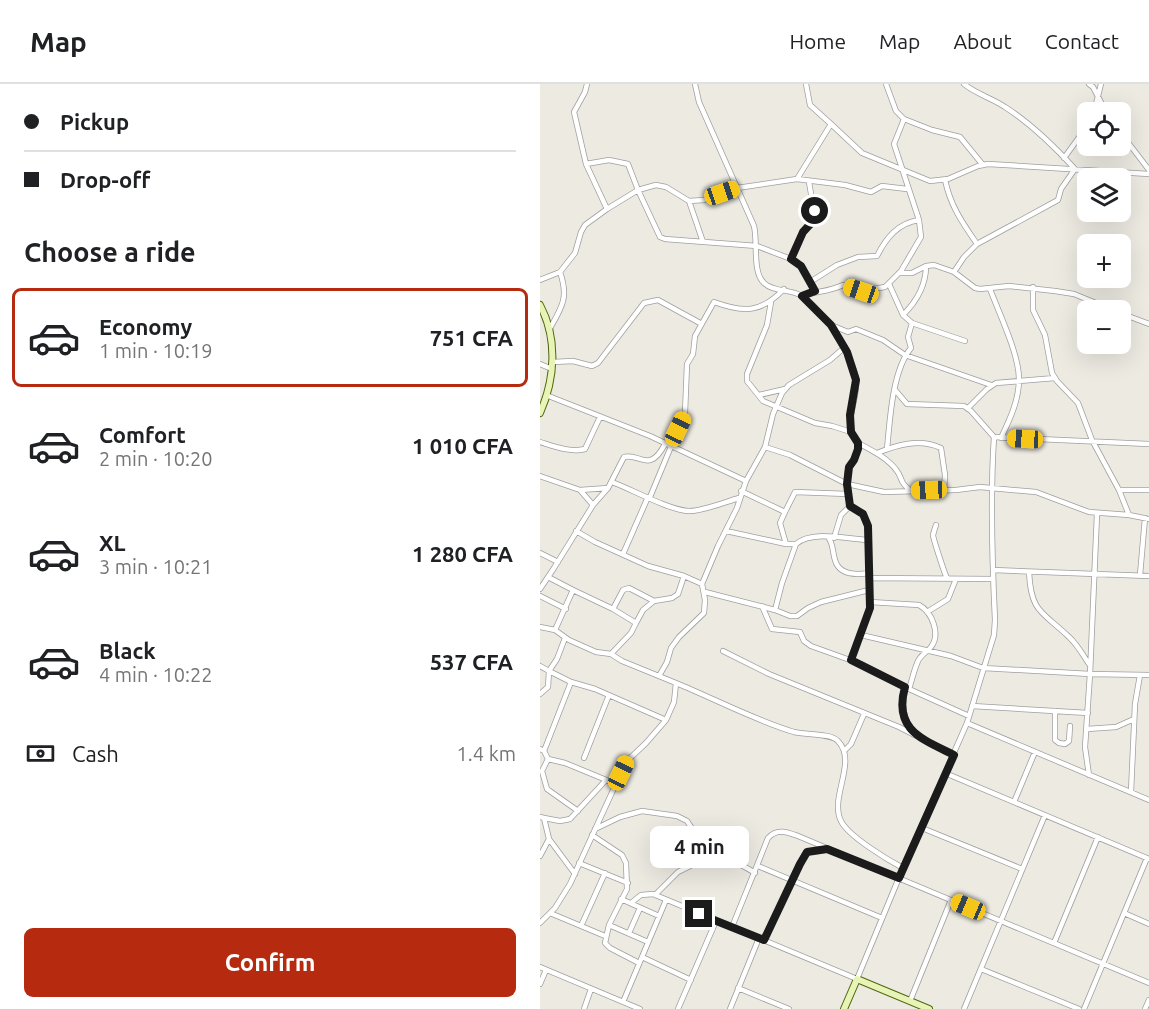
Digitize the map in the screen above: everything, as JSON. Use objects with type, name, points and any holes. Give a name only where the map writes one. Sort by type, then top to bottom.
[{"type":"street","points":[[587,84],[574,112],[586,164],[607,209]]},
{"type":"street","points":[[694,84],[699,102],[754,226],[757,267],[764,284],[802,296],[831,325],[844,347],[856,380],[850,415],[851,432],[858,443],[877,453],[897,471],[902,484],[910,490]]},
{"type":"street","points":[[806,84],[810,105],[862,153],[930,181],[945,180],[983,165],[1149,172]]},
{"type":"street","points":[[886,84],[896,111],[904,119],[932,130],[960,137],[983,165]]},
{"type":"street","points":[[964,84],[1004,106],[1074,169]]},
{"type":"street","points":[[1089,84],[1093,87],[1099,100]]},
{"type":"street","points":[[1099,100],[1101,84]]},
{"type":"street","points":[[802,296],[815,291],[830,291],[843,285],[861,291],[889,285],[913,253],[921,237],[919,220],[894,144],[904,119]]},
{"type":"street","points":[[797,179],[831,124]]},
{"type":"street","points":[[1064,158],[1077,140]]},
{"type":"street","points":[[1131,147],[1149,172]]},
{"type":"street","points":[[586,164],[609,160],[628,165],[660,237],[757,246],[791,259],[801,266],[815,291]]},
{"type":"street","points":[[954,272],[964,257],[978,244],[1058,200],[1074,169]]},
{"type":"street","points":[[540,280],[560,272],[575,253],[585,225],[638,190],[656,186],[666,187],[689,201],[704,200],[737,188],[797,179],[846,185],[871,192],[882,186],[908,189]]},
{"type":"street","points":[[945,180],[949,199],[956,213],[978,244]]},
{"type":"street","points":[[791,259],[803,232],[815,217],[808,182]]},
{"type":"street","points":[[689,201],[704,242]]},
{"type":"street","points":[[810,282],[837,265],[858,257],[877,256],[886,238],[901,225],[919,220]]},
{"type":"street","points":[[899,273],[912,273],[934,265],[954,272],[975,288],[1033,287],[1074,294],[1089,300]]},
{"type":"street","points":[[903,315],[919,296],[926,278],[926,266]]},
{"type":"street","points":[[549,330],[561,308],[566,287],[560,272]]},
{"type":"street","points":[[889,285],[903,315],[912,323],[965,341]]},
{"type":"street","points":[[1033,287],[1033,310],[1045,335],[1055,378],[1078,403],[1092,440],[1119,490],[1129,515]]},
{"type":"street","points":[[990,289],[1017,363],[1019,379],[1015,406],[1001,438]]},
{"type":"street","points":[[623,554],[649,497],[668,444],[685,413],[687,364],[693,354],[694,336],[700,324],[714,302],[735,310],[766,305],[784,290]]},
{"type":"street","points":[[540,364],[552,365],[573,361],[592,366],[598,363],[644,303],[650,301],[658,300],[700,324]]},
{"type":"street","points":[[771,302],[767,325],[747,374],[747,381],[764,401],[776,407],[815,423],[851,432]]},
{"type":"street","points":[[540,306],[549,330],[552,365],[540,413]]},
{"type":"street","points":[[1131,317],[1149,324]]},
{"type":"street","points":[[887,449],[891,404],[905,355],[911,348],[908,337],[912,323]]},
{"type":"street","points":[[831,325],[848,332],[856,329],[882,340],[905,355],[991,385],[1019,379],[1055,378]]},
{"type":"street","points":[[759,395],[785,389],[830,360],[844,347]]},
{"type":"street","points":[[968,408],[991,385]]},
{"type":"street","points":[[659,676],[675,642],[686,628],[704,613],[705,592],[702,584],[737,508],[741,491],[765,447],[776,407],[785,389]]},
{"type":"street","points":[[895,390],[908,404],[955,405],[968,408],[994,437],[1149,444]]},
{"type":"street","points":[[546,395],[650,436],[746,481]]},
{"type":"street","points":[[540,442],[562,448],[585,449],[600,417]]},
{"type":"street","points":[[844,1009],[967,723],[995,626],[994,517],[991,487],[994,437]]},
{"type":"street","points":[[851,660],[868,616],[870,602],[866,520],[863,514],[850,506],[847,484],[849,467],[858,451],[858,443]]},
{"type":"street","points":[[877,453],[898,445],[915,443],[940,448],[945,475],[944,490]]},
{"type":"street","points":[[540,589],[549,578],[592,505],[612,482],[624,457],[630,456],[650,461],[668,444]]},
{"type":"street","points":[[765,447],[790,455],[847,484],[884,492],[991,487],[1042,493],[1097,514],[1129,515],[1147,519],[1140,575]]},
{"type":"street","points":[[540,476],[580,490],[608,488]]},
{"type":"street","points":[[612,482],[669,506],[688,511],[739,498]]},
{"type":"street","points":[[580,490],[592,505]]},
{"type":"street","points":[[1119,490],[1149,490]]},
{"type":"street","points":[[741,491],[785,512]]},
{"type":"street","points":[[786,544],[780,523],[795,492],[848,494]]},
{"type":"street","points":[[850,506],[841,515],[831,537],[835,562],[848,573],[928,580],[993,579]]},
{"type":"street","points":[[1089,775],[1085,751],[1097,514]]},
{"type":"street","points":[[936,525],[933,535],[947,578]]},
{"type":"street","points":[[576,531],[655,569],[684,576],[702,584]]},
{"type":"street","points":[[726,531],[786,544],[796,544]]},
{"type":"street","points":[[775,610],[796,544],[802,539],[814,536],[868,540]]},
{"type":"street","points":[[540,553],[558,562]]},
{"type":"street","points":[[993,570],[1149,576]]},
{"type":"street","points":[[1029,572],[1033,600],[1049,620],[1070,637],[1090,665]]},
{"type":"street","points":[[611,654],[631,633],[643,610],[654,601],[678,594],[684,576]]},
{"type":"street","points":[[549,578],[636,622]]},
{"type":"street","points":[[927,612],[948,599],[956,579]]},
{"type":"street","points":[[614,609],[623,590],[629,588],[654,601]]},
{"type":"street","points":[[555,630],[573,590]]},
{"type":"street","points":[[705,592],[797,616],[820,602],[869,590]]},
{"type":"street","points":[[540,596],[566,609]]},
{"type":"street","points":[[870,602],[919,604],[927,612],[935,633],[934,643],[919,660],[901,705],[913,734]]},
{"type":"street","points":[[762,606],[772,629],[800,632],[804,641],[811,646],[851,660],[969,716]]},
{"type":"street","points":[[540,627],[555,630],[565,638],[597,652],[611,654],[622,661],[786,729],[807,735],[834,737],[844,751],[845,763],[838,810],[841,822],[881,856],[903,868]]},
{"type":"street","points":[[861,635],[928,650],[983,668],[1149,675]]},
{"type":"street","points":[[540,694],[548,687],[549,671],[565,638]]},
{"type":"street","points":[[723,651],[769,674],[913,734],[954,755]]},
{"type":"street","points":[[540,666],[666,720]]},
{"type":"street","points":[[1131,792],[1134,719],[1140,675]]},
{"type":"street","points":[[571,681],[542,750],[548,759],[565,763],[616,784]]},
{"type":"street","points":[[540,923],[564,896],[626,762],[666,720],[674,702],[676,683]]},
{"type":"street","points":[[584,758],[609,695]]},
{"type":"street","points":[[972,706],[1088,713]]},
{"type":"street","points":[[1055,711],[1055,740],[1065,744],[1069,741],[1070,726]]},
{"type":"street","points":[[844,751],[851,744],[864,714]]},
{"type":"street","points":[[1087,729],[1116,727],[1134,719]]},
{"type":"street","points":[[967,723],[1149,800]]},
{"type":"street","points":[[1014,802],[1035,752]]},
{"type":"street","points":[[548,759],[542,771],[547,789],[578,812]]},
{"type":"street","points":[[945,773],[1148,858],[1084,1009]]},
{"type":"street","points":[[575,874],[549,838],[542,817],[570,819],[606,780]]},
{"type":"street","points":[[593,832],[620,817],[642,811],[677,816],[691,825],[695,859],[691,868],[678,872],[655,895]]},
{"type":"street","points":[[964,1009],[1045,815]]},
{"type":"street","points":[[922,828],[1022,869]]},
{"type":"street","points":[[732,927],[768,838],[780,831],[798,836],[1149,983]]},
{"type":"street","points":[[593,832],[623,857],[628,883],[609,925],[605,943],[639,963]]},
{"type":"street","points":[[1054,943],[1098,837]]},
{"type":"street","points":[[540,856],[549,838]]},
{"type":"street","points":[[730,1009],[762,939],[807,852],[827,849]]},
{"type":"street","points":[[695,859],[706,857],[722,859],[742,864],[755,873]]},
{"type":"street","points":[[579,863],[628,883]]},
{"type":"street","points":[[758,866],[882,918]]},
{"type":"street","points":[[581,926],[605,873]]},
{"type":"street","points":[[631,903],[644,894],[655,895],[929,1009]]},
{"type":"street","points":[[621,899],[659,916]]},
{"type":"street","points":[[623,1002],[666,900]]},
{"type":"street","points":[[910,1001],[951,900]]},
{"type":"street","points":[[629,933],[640,908]]},
{"type":"street","points":[[550,913],[605,936]]},
{"type":"street","points":[[1124,914],[1149,924]]},
{"type":"street","points":[[678,1009],[716,921]]},
{"type":"street","points":[[609,925],[648,942]]},
{"type":"street","points":[[642,957],[691,980]]},
{"type":"street","points":[[540,967],[640,1009]]},
{"type":"street","points":[[981,969],[1079,1009]]},
{"type":"street","points":[[540,984],[546,970]]},
{"type":"street","points":[[738,988],[789,1009]]},
{"type":"street","points":[[584,1009],[591,989]]},
{"type":"street","points":[[1145,1009],[1149,1000]]},
{"type":"route","points":[[699,914],[764,940],[800,864],[807,852],[815,850],[827,849],[899,878],[954,755],[913,734],[901,705],[905,687],[851,660],[870,608],[868,526],[863,514],[850,506],[847,484],[849,467],[858,449],[858,443],[851,432],[850,415],[856,380],[847,352],[831,325],[802,296],[815,291],[801,266],[791,259],[803,232],[814,220],[815,211]]}]
